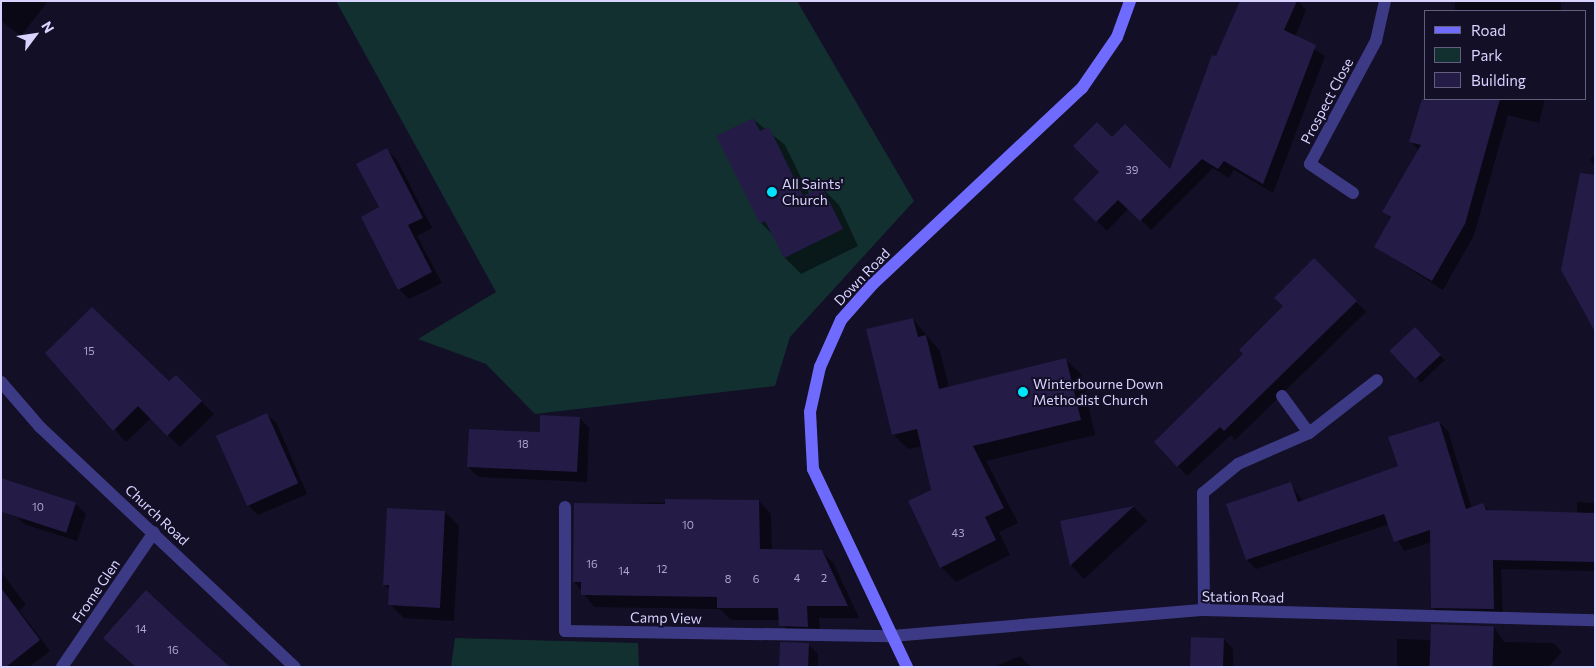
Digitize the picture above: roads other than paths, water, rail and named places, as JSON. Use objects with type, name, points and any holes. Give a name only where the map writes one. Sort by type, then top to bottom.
[{"type":"street","name":"Down Road","points":[[907,667],[813,469],[810,412],[820,367],[841,320],[873,284],[1082,88],[1117,37],[1130,1]]},
{"type":"street","name":"Prospect Close","points":[[1353,193],[1310,164],[1376,42],[1384,1]]},
{"type":"street","points":[[1204,610],[1203,493],[1238,464],[1309,433],[1377,380]]},
{"type":"street","name":"Church Road","points":[[1,382],[40,427],[154,532],[295,667]]},
{"type":"street","points":[[1282,396],[1309,433]]},
{"type":"street","name":"Camp View","points":[[565,507],[565,631],[892,636]]},
{"type":"street","name":"Frome Glen","points":[[62,667],[154,532]]},
{"type":"street","name":"Station Road","points":[[892,636],[1204,610],[1595,620]]},
{"type":"place","name":"All Saints' Church","points":[[772,192]]},
{"type":"place","name":"Winterbourne Down Methodist Church","points":[[1023,392]]}]
